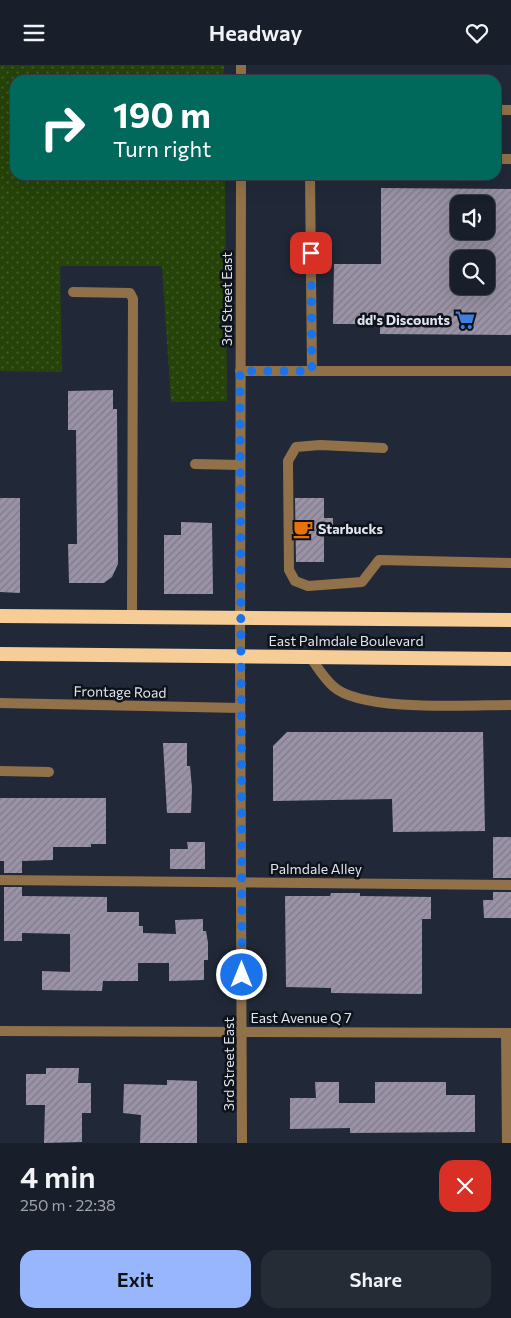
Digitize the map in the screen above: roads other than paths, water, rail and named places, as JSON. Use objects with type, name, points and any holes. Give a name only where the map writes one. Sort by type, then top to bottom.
[{"type":"highway","name":"East Palmdale Boulevard","points":[[0,616],[511,620]]},
{"type":"highway","name":"East Palmdale Boulevard","points":[[0,655],[511,659]]},
{"type":"street","name":"3rd Street East","points":[[241,180],[240,708],[242,1143]]},
{"type":"street","points":[[310,180],[312,371]]},
{"type":"street","points":[[73,292],[130,293],[133,299],[132,617]]},
{"type":"street","points":[[240,371],[511,371]]},
{"type":"street","points":[[382,447],[320,445],[296,447],[288,461],[289,570],[296,581],[308,586],[362,582],[379,560],[511,563]]},
{"type":"street","points":[[194,464],[240,465]]},
{"type":"street","points":[[310,657],[334,687],[351,697],[378,703],[511,705]]},
{"type":"street","name":"Frontage Road","points":[[0,703],[240,708]]},
{"type":"street","points":[[0,771],[49,772]]},
{"type":"street","name":"Palmdale Alley","points":[[0,880],[511,885]]},
{"type":"street","name":"East Avenue Q 7","points":[[0,1031],[509,1033]]},
{"type":"street","points":[[507,1143],[509,1033]]},
{"type":"place","name":"dd's Discounts","points":[[465,320]]},
{"type":"place","name":"Starbucks","points":[[303,529]]}]
